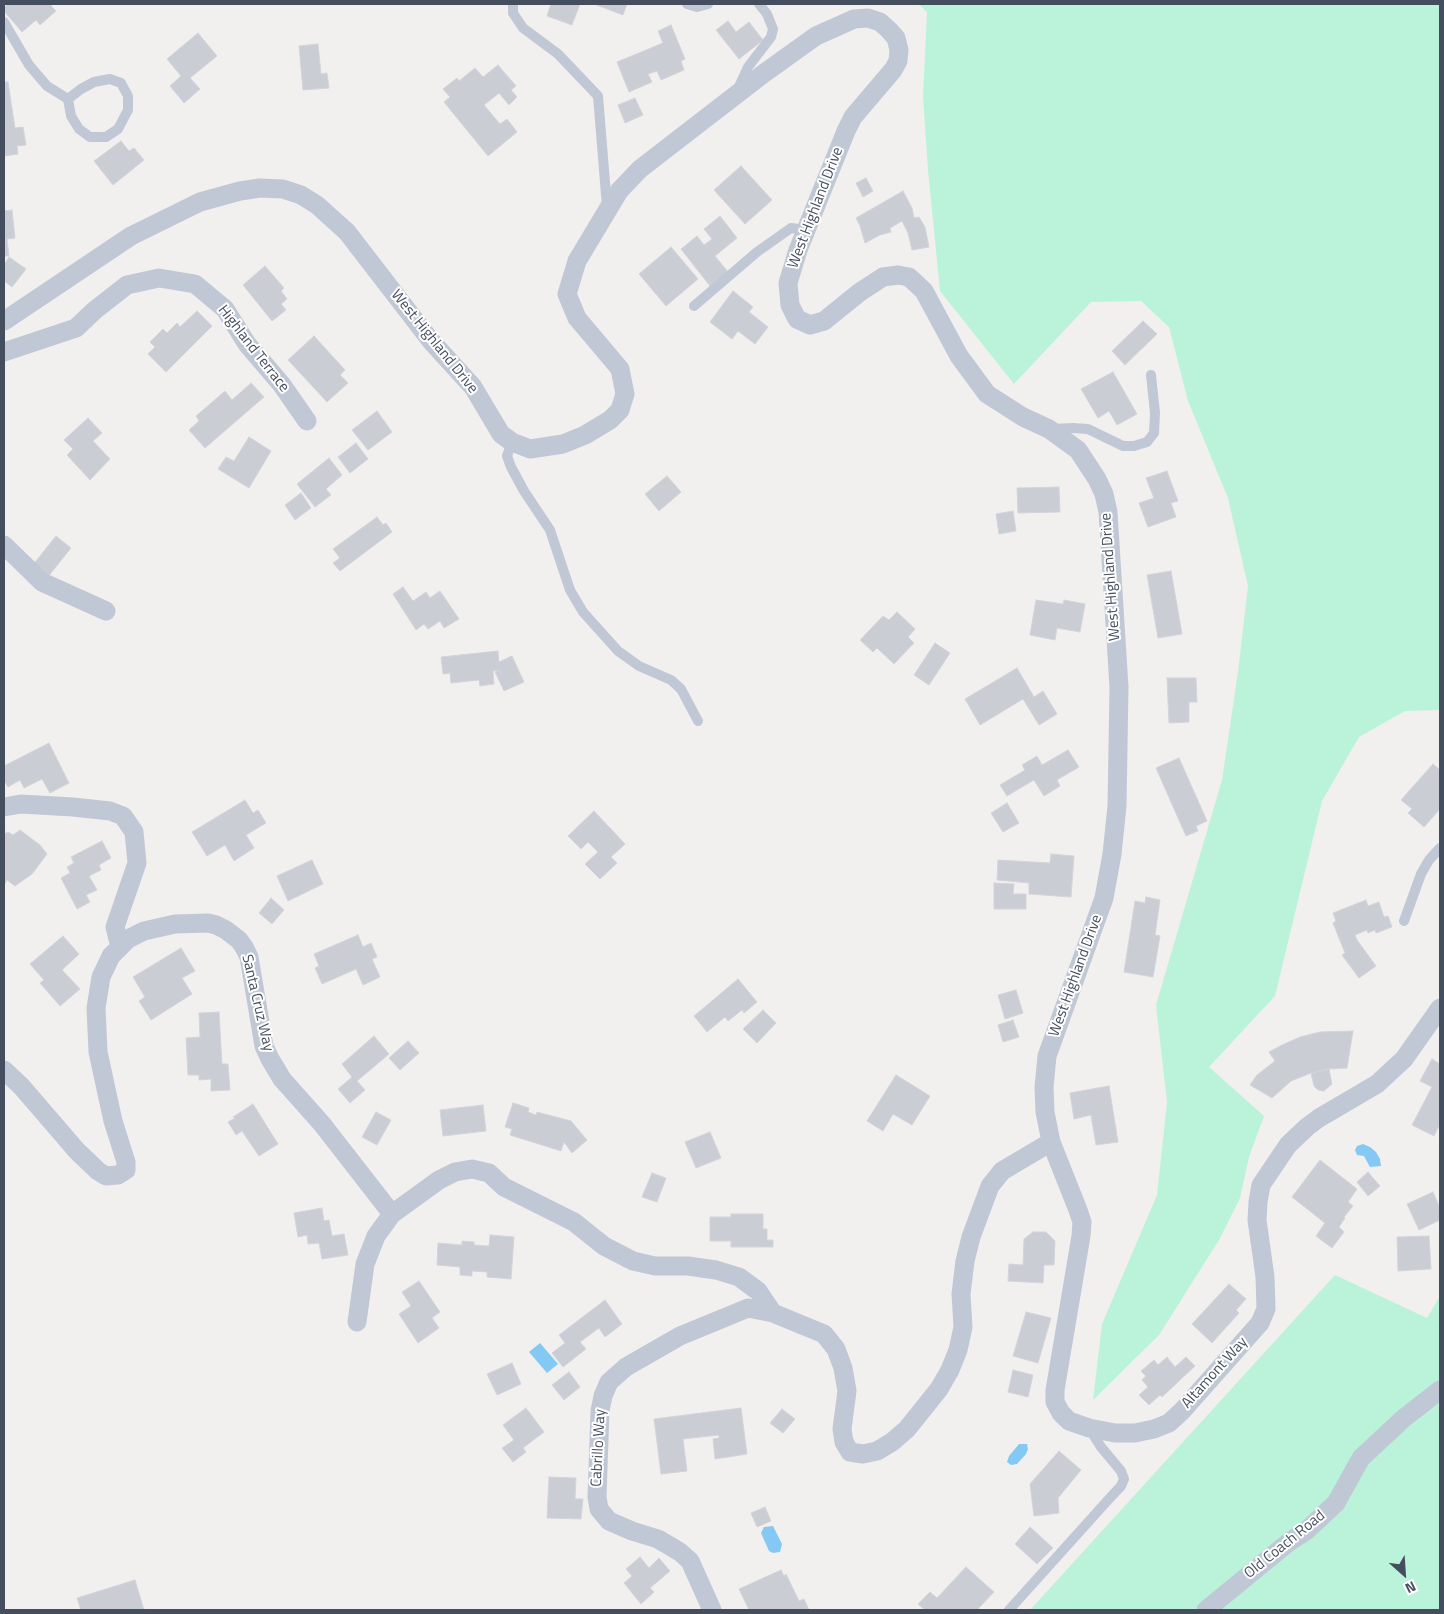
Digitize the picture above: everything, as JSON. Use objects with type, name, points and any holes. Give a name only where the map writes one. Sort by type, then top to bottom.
[{"type":"street","name":"West Highland Drive","points":[[4,321],[131,236],[200,202],[240,190],[260,188],[283,189],[301,195],[317,204],[347,232],[431,341],[473,387],[501,434],[512,442],[530,449],[562,444],[594,430],[610,420],[620,410],[625,394],[620,369],[577,318],[567,294],[577,261],[619,191],[640,169],[816,36],[854,19],[868,18],[880,22],[896,38],[900,50],[898,61],[893,70],[854,117],[835,158],[798,250],[788,283],[790,305],[797,320],[810,324],[824,321],[860,292],[883,277],[898,275],[909,277],[924,291],[959,356],[987,394],[1024,417],[1048,429],[1078,450],[1097,479],[1104,494],[1108,512],[1119,687],[1117,806],[1112,854],[1104,898],[1047,1056],[1044,1087],[1045,1112],[1051,1142]]},
{"type":"street","name":"Highland Terrace","points":[[4,352],[76,328],[95,310],[127,285],[160,278],[195,284],[225,309],[247,344],[282,385],[307,422]]},
{"type":"street","points":[[4,545],[42,582],[106,611]]},
{"type":"street","points":[[4,807],[21,804],[110,810],[123,816],[134,832],[137,863],[115,927],[120,947]]},
{"type":"street","name":"Santa Cruz Way","points":[[4,1070],[21,1086],[77,1151],[98,1171],[106,1176],[118,1175],[126,1170],[126,1162],[113,1121],[104,1081],[96,1026],[96,1008],[101,978],[111,956],[128,939],[144,930],[175,924],[208,923],[226,930],[244,947],[252,969],[264,1046],[282,1079],[322,1124],[392,1214]]},
{"type":"street","name":"Altamont Way","points":[[1051,1142],[1082,1222],[1054,1390],[1055,1402],[1069,1421],[1090,1428],[1115,1433],[1135,1433],[1154,1429],[1169,1423],[1182,1411],[1260,1323],[1266,1309],[1266,1294],[1257,1220],[1258,1202],[1261,1186],[1288,1145],[1319,1118],[1377,1084],[1404,1059],[1440,1008]]},
{"type":"street","points":[[357,1322],[365,1264],[376,1236],[392,1214],[439,1180],[455,1172],[472,1169],[489,1173],[504,1187],[574,1222],[604,1246],[633,1261],[655,1266],[688,1266],[716,1270],[739,1277],[758,1291],[773,1313],[824,1334],[836,1348],[843,1368],[847,1391],[842,1429],[844,1442],[850,1452],[863,1454],[877,1451],[892,1442],[907,1429],[939,1389],[950,1370],[958,1350],[963,1327],[961,1294],[965,1262],[971,1237],[990,1186],[1002,1171],[1051,1142]]},
{"type":"street","name":"Cabrillo Way","points":[[712,1610],[690,1561],[680,1552],[658,1540],[632,1532],[609,1521],[599,1509],[597,1497],[602,1403],[609,1382],[626,1366],[672,1341],[748,1308],[773,1313]]},
{"type":"street","name":"Old Coach Road","points":[[1206,1610],[1289,1542],[1306,1531],[1336,1503],[1361,1458],[1404,1418],[1440,1390]]},
{"type":"lane","points":[[513,4],[513,13],[523,28],[558,54],[598,96],[608,210]]},
{"type":"lane","points":[[687,4],[697,7],[708,4]]},
{"type":"lane","points":[[736,95],[745,72],[771,37],[773,29],[767,14],[759,4]]},
{"type":"lane","points":[[4,22],[30,65],[47,86],[68,99],[71,116],[78,129],[90,137],[106,137],[118,130],[128,110],[128,96],[121,83],[110,78],[88,85],[68,99]]},
{"type":"lane","points":[[694,306],[757,252],[791,228],[806,230]]},
{"type":"lane","points":[[1048,429],[1073,428],[1088,430],[1123,446],[1134,446],[1147,442],[1154,433],[1155,413],[1151,375]]},
{"type":"lane","points":[[512,442],[507,456],[511,467],[550,530],[570,590],[583,612],[618,651],[639,666],[671,680],[681,689],[698,720]]},
{"type":"lane","points":[[1404,921],[1421,874],[1440,848]]},
{"type":"lane","points":[[1009,1610],[1121,1486],[1124,1479],[1121,1471],[1101,1447],[1090,1428]]},
{"type":"green space","points":[[918,4],[1440,4],[1440,710],[1405,711],[1359,737],[1322,801],[1275,996],[1209,1067],[1264,1116],[1249,1157],[1240,1198],[1219,1240],[1159,1335],[1093,1400],[1102,1324],[1157,1195],[1167,1102],[1156,1005],[1222,780],[1238,672],[1248,586],[1228,498],[1188,401],[1169,327],[1141,301],[1091,302],[1014,384],[940,291],[923,97],[927,12]]},
{"type":"green space","points":[[1335,1275],[1427,1318],[1440,1296],[1440,1610],[1030,1610]]},
{"type":"water","points":[[1363,1144],[1376,1152],[1381,1166],[1370,1167],[1364,1156],[1357,1155],[1355,1150],[1357,1146]]},
{"type":"water","points":[[540,1343],[558,1364],[547,1373],[529,1352]]},
{"type":"water","points":[[1019,1444],[1027,1444],[1028,1449],[1017,1464],[1011,1465],[1007,1462],[1009,1456]]},
{"type":"water","points":[[773,1526],[782,1544],[780,1552],[773,1553],[769,1551],[761,1533],[764,1527]]},
{"type":"building","points":[[8,4],[53,4],[51,6],[56,11],[40,25],[36,20],[22,32],[4,11]]},
{"type":"building","points":[[551,4],[580,4],[572,25],[547,16]]},
{"type":"building","points":[[594,4],[627,4],[623,15]]},
{"type":"building","points":[[728,21],[736,32],[749,22],[763,40],[739,59],[716,30]]},
{"type":"building","points":[[671,25],[685,59],[681,61],[684,70],[661,80],[657,71],[648,74],[652,82],[629,92],[617,62],[663,43],[658,31]]},
{"type":"building","points":[[198,33],[217,56],[190,78],[200,89],[184,103],[170,86],[181,76],[167,59]]},
{"type":"building","points":[[318,44],[321,74],[327,73],[329,88],[303,90],[299,46]]},
{"type":"building","points":[[498,65],[516,86],[511,90],[517,97],[509,105],[499,93],[484,105],[500,124],[507,119],[517,132],[488,156],[444,102],[450,97],[443,89],[457,78],[459,81],[475,68],[483,77]]},
{"type":"building","points":[[4,82],[8,82],[15,128],[23,127],[26,145],[17,146],[18,154],[4,156]]},
{"type":"building","points":[[635,98],[643,115],[625,123],[618,105]]},
{"type":"building","points":[[121,141],[129,151],[134,148],[144,160],[113,185],[94,161]]},
{"type":"building","points":[[741,166],[772,200],[745,224],[714,190]]},
{"type":"building","points":[[866,178],[873,191],[863,197],[856,183]]},
{"type":"building","points":[[903,191],[912,208],[914,218],[919,217],[925,227],[929,247],[912,250],[908,233],[902,221],[890,228],[891,232],[880,235],[865,243],[856,218]]},
{"type":"building","points":[[12,210],[15,238],[7,239],[9,256],[4,256],[4,211]]},
{"type":"building","points":[[720,216],[737,238],[715,256],[728,272],[710,286],[681,249],[697,236],[704,245],[712,239],[704,229]]},
{"type":"building","points":[[671,247],[698,279],[666,306],[639,274]]},
{"type":"building","points":[[9,257],[26,269],[12,287],[4,281],[4,265]]},
{"type":"building","points":[[265,266],[284,288],[281,291],[287,299],[281,304],[286,310],[272,321],[243,285]]},
{"type":"building","points":[[733,291],[753,307],[749,312],[768,327],[755,344],[738,331],[732,339],[710,322]]},
{"type":"building","points":[[197,311],[212,326],[166,372],[148,354],[155,347],[150,342],[163,329],[167,333],[177,323],[180,327]]},
{"type":"building","points":[[1143,321],[1157,334],[1125,365],[1112,351]]},
{"type":"building","points":[[314,336],[345,370],[340,375],[348,383],[327,402],[288,360]]},
{"type":"building","points":[[1113,372],[1137,414],[1117,425],[1109,411],[1098,418],[1081,389]]},
{"type":"building","points":[[251,383],[264,397],[205,448],[189,430],[199,421],[196,416],[225,391],[232,400]]},
{"type":"building","points":[[377,411],[392,432],[368,450],[352,430]]},
{"type":"building","points":[[88,418],[102,433],[93,441],[110,459],[90,480],[67,455],[73,449],[64,440]]},
{"type":"building","points":[[249,437],[271,451],[249,488],[218,469],[226,457],[234,461]]},
{"type":"building","points":[[356,443],[368,459],[350,473],[338,457]]},
{"type":"building","points":[[329,458],[342,475],[326,489],[331,495],[315,507],[297,484]]},
{"type":"building","points":[[1167,471],[1178,501],[1171,503],[1176,517],[1148,527],[1139,503],[1154,498],[1146,478]]},
{"type":"building","points":[[667,476],[681,492],[659,511],[645,494]]},
{"type":"building","points":[[1059,487],[1060,512],[1018,513],[1017,488]]},
{"type":"building","points":[[301,493],[311,508],[295,520],[285,505]]},
{"type":"building","points":[[1013,511],[1016,531],[999,534],[996,514]]},
{"type":"building","points":[[377,517],[383,525],[386,523],[392,532],[340,571],[333,563],[340,558],[333,549]]},
{"type":"building","points":[[56,536],[71,548],[47,578],[32,566]]},
{"type":"building","points":[[1171,571],[1182,634],[1158,638],[1147,575]]},
{"type":"building","points":[[403,587],[413,601],[426,592],[430,598],[440,591],[459,619],[444,628],[440,621],[428,629],[424,624],[416,630],[393,594]]},
{"type":"building","points":[[1036,600],[1063,604],[1064,600],[1085,604],[1080,632],[1057,628],[1055,640],[1030,635]]},
{"type":"building","points":[[897,612],[915,629],[908,637],[914,643],[894,664],[877,648],[873,652],[860,640],[883,616],[889,620]]},
{"type":"building","points":[[935,643],[950,653],[929,685],[914,675]]},
{"type":"building","points":[[498,651],[499,662],[512,656],[524,682],[504,691],[495,672],[500,670],[493,671],[494,684],[480,686],[479,680],[451,683],[450,673],[443,674],[441,657]]},
{"type":"building","points":[[1017,668],[1034,697],[1043,691],[1057,714],[1039,725],[1023,699],[980,725],[965,699]]},
{"type":"building","points":[[1167,678],[1196,678],[1197,702],[1189,702],[1189,722],[1169,723]]},
{"type":"building","points":[[49,743],[69,783],[50,793],[42,779],[24,788],[20,780],[8,787],[4,780],[4,766]]},
{"type":"building","points":[[1068,750],[1079,767],[1057,780],[1060,786],[1044,796],[1034,780],[1007,796],[1000,785],[1025,770],[1022,765],[1037,756],[1042,765]]},
{"type":"building","points":[[1179,758],[1207,821],[1196,826],[1198,831],[1186,836],[1156,768]]},
{"type":"building","points":[[1433,764],[1440,770],[1440,809],[1424,827],[1408,813],[1412,809],[1401,800]]},
{"type":"building","points":[[245,800],[253,813],[258,810],[266,823],[246,835],[254,848],[234,861],[225,845],[207,856],[192,832]]},
{"type":"building","points":[[1007,803],[1019,823],[1003,832],[991,813]]},
{"type":"building","points":[[594,811],[625,844],[611,857],[617,863],[600,879],[585,864],[598,852],[588,842],[581,849],[568,836]]},
{"type":"building","points":[[20,830],[40,845],[47,854],[32,874],[15,886],[7,880],[4,885],[4,834],[8,832],[13,835]]},
{"type":"building","points":[[102,841],[111,858],[99,865],[101,870],[89,876],[97,890],[86,895],[90,902],[77,909],[61,878],[70,873],[67,867],[74,863],[71,857]]},
{"type":"building","points":[[1051,854],[1074,856],[1071,897],[1029,894],[1029,883],[997,880],[998,860],[1050,863]]},
{"type":"building","points":[[312,860],[323,884],[288,901],[277,876]]},
{"type":"building","points":[[994,883],[1014,884],[1013,894],[1026,894],[1026,909],[994,909]]},
{"type":"building","points":[[1146,897],[1160,900],[1155,935],[1160,936],[1153,977],[1124,972],[1135,901],[1145,903]]},
{"type":"building","points":[[271,898],[284,910],[272,924],[259,913]]},
{"type":"building","points":[[1366,900],[1368,906],[1379,902],[1384,917],[1388,916],[1392,927],[1376,933],[1375,930],[1368,933],[1367,930],[1355,935],[1376,966],[1359,978],[1342,955],[1345,953],[1333,923],[1336,921],[1333,913]]},
{"type":"building","points":[[358,935],[363,947],[371,943],[377,957],[372,959],[380,977],[363,985],[356,969],[322,984],[315,968],[319,966],[314,954]]},
{"type":"building","points":[[63,936],[79,954],[62,970],[80,989],[60,1006],[40,983],[44,980],[30,964]]},
{"type":"building","points":[[181,948],[195,971],[182,978],[192,994],[151,1020],[139,1001],[145,997],[133,977]]},
{"type":"building","points":[[738,979],[757,1002],[744,1013],[742,1010],[728,1021],[725,1017],[707,1032],[694,1016]]},
{"type":"building","points":[[1016,990],[1023,1013],[1005,1019],[998,995]]},
{"type":"building","points":[[763,1010],[776,1023],[757,1043],[743,1029]]},
{"type":"building","points":[[219,1012],[222,1064],[228,1064],[230,1090],[211,1091],[211,1079],[199,1080],[199,1075],[188,1075],[186,1038],[200,1037],[199,1013]]},
{"type":"building","points":[[1013,1020],[1019,1037],[1003,1042],[998,1025]]},
{"type":"building","points":[[1353,1031],[1347,1068],[1311,1073],[1291,1081],[1272,1098],[1250,1085],[1257,1075],[1275,1061],[1269,1052],[1282,1045],[1300,1037],[1320,1032]]},
{"type":"building","points":[[374,1036],[389,1054],[357,1081],[365,1090],[350,1103],[338,1089],[352,1077],[342,1064]]},
{"type":"building","points":[[408,1041],[419,1053],[400,1070],[389,1058]]},
{"type":"building","points":[[1432,1059],[1440,1064],[1440,1124],[1434,1136],[1412,1125],[1432,1087],[1420,1081]]},
{"type":"building","points":[[1329,1069],[1332,1084],[1324,1091],[1318,1090],[1314,1086],[1311,1073]]},
{"type":"building","points":[[896,1075],[930,1096],[912,1125],[893,1114],[883,1131],[867,1121]]},
{"type":"building","points":[[1109,1086],[1118,1142],[1096,1145],[1091,1115],[1074,1119],[1070,1093]]},
{"type":"building","points":[[513,1103],[529,1108],[528,1112],[536,1115],[537,1112],[571,1121],[587,1140],[572,1153],[564,1142],[561,1151],[510,1135],[512,1129],[505,1127]]},
{"type":"building","points":[[253,1104],[278,1144],[259,1156],[242,1131],[236,1135],[228,1122]]},
{"type":"building","points":[[483,1105],[486,1131],[443,1136],[440,1110]]},
{"type":"building","points":[[376,1112],[391,1120],[377,1145],[362,1137]]},
{"type":"building","points":[[710,1132],[721,1158],[696,1168],[685,1142]]},
{"type":"building","points":[[1320,1160],[1357,1189],[1348,1202],[1353,1206],[1339,1227],[1344,1232],[1332,1248],[1316,1236],[1325,1223],[1292,1197]]},
{"type":"building","points":[[1368,1172],[1380,1186],[1368,1196],[1357,1182]]},
{"type":"building","points":[[652,1173],[666,1178],[657,1202],[642,1197]]},
{"type":"building","points":[[1433,1192],[1440,1208],[1440,1220],[1419,1230],[1407,1204]]},
{"type":"building","points":[[322,1208],[324,1221],[329,1220],[332,1236],[344,1234],[348,1255],[322,1259],[319,1243],[308,1244],[307,1235],[298,1237],[294,1213]]},
{"type":"building","points":[[731,1214],[763,1214],[763,1229],[767,1229],[767,1240],[773,1240],[773,1247],[731,1247],[731,1241],[710,1241],[710,1217],[731,1217]]},
{"type":"building","points":[[1033,1232],[1046,1232],[1055,1241],[1054,1265],[1044,1265],[1043,1283],[1008,1281],[1009,1264],[1023,1265],[1024,1239]]},
{"type":"building","points":[[490,1235],[514,1237],[511,1279],[487,1277],[487,1272],[472,1271],[472,1276],[460,1275],[460,1267],[437,1265],[438,1243],[462,1245],[462,1241],[474,1242],[474,1245],[489,1246]]},
{"type":"building","points":[[1429,1236],[1431,1269],[1398,1271],[1397,1237]]},
{"type":"building","points":[[419,1281],[440,1312],[432,1318],[439,1328],[418,1343],[399,1314],[411,1306],[402,1292]]},
{"type":"building","points":[[1229,1284],[1246,1299],[1236,1310],[1239,1313],[1212,1343],[1192,1324]]},
{"type":"building","points":[[605,1300],[622,1324],[605,1337],[599,1328],[580,1342],[586,1349],[563,1367],[552,1353],[565,1343],[559,1335]]},
{"type":"building","points":[[1026,1312],[1051,1318],[1038,1363],[1013,1356]]},
{"type":"building","points":[[1167,1357],[1175,1367],[1186,1357],[1195,1366],[1162,1397],[1160,1395],[1149,1405],[1139,1395],[1148,1387],[1142,1380],[1146,1376],[1141,1371],[1154,1360],[1158,1365]]},
{"type":"building","points":[[512,1363],[521,1384],[497,1395],[487,1374]]},
{"type":"building","points":[[1013,1370],[1033,1375],[1028,1397],[1008,1392]]},
{"type":"building","points":[[569,1372],[580,1387],[564,1400],[552,1385]]},
{"type":"building","points":[[526,1408],[544,1432],[523,1448],[526,1452],[513,1462],[502,1448],[514,1440],[503,1425]]},
{"type":"building","points":[[741,1408],[747,1454],[715,1459],[713,1439],[719,1438],[719,1435],[683,1439],[687,1471],[661,1474],[654,1419]]},
{"type":"building","points":[[782,1409],[795,1419],[783,1433],[770,1423]]},
{"type":"building","points":[[1059,1451],[1081,1470],[1058,1498],[1059,1513],[1034,1516],[1030,1484]]},
{"type":"building","points":[[549,1477],[576,1478],[575,1499],[583,1499],[581,1519],[547,1518]]},
{"type":"building","points":[[765,1507],[771,1521],[757,1527],[751,1513]]},
{"type":"building","points":[[1030,1527],[1053,1548],[1037,1564],[1015,1544]]},
{"type":"building","points":[[640,1557],[649,1568],[659,1558],[670,1571],[650,1588],[654,1592],[641,1604],[624,1583],[632,1576],[626,1569]]},
{"type":"building","points":[[966,1567],[994,1592],[977,1610],[925,1610],[918,1604],[930,1592],[937,1598]]},
{"type":"building","points":[[781,1570],[784,1576],[786,1574],[799,1601],[804,1599],[809,1610],[749,1610],[739,1589]]},
{"type":"building","points":[[135,1580],[144,1610],[81,1610],[77,1598]]}]
